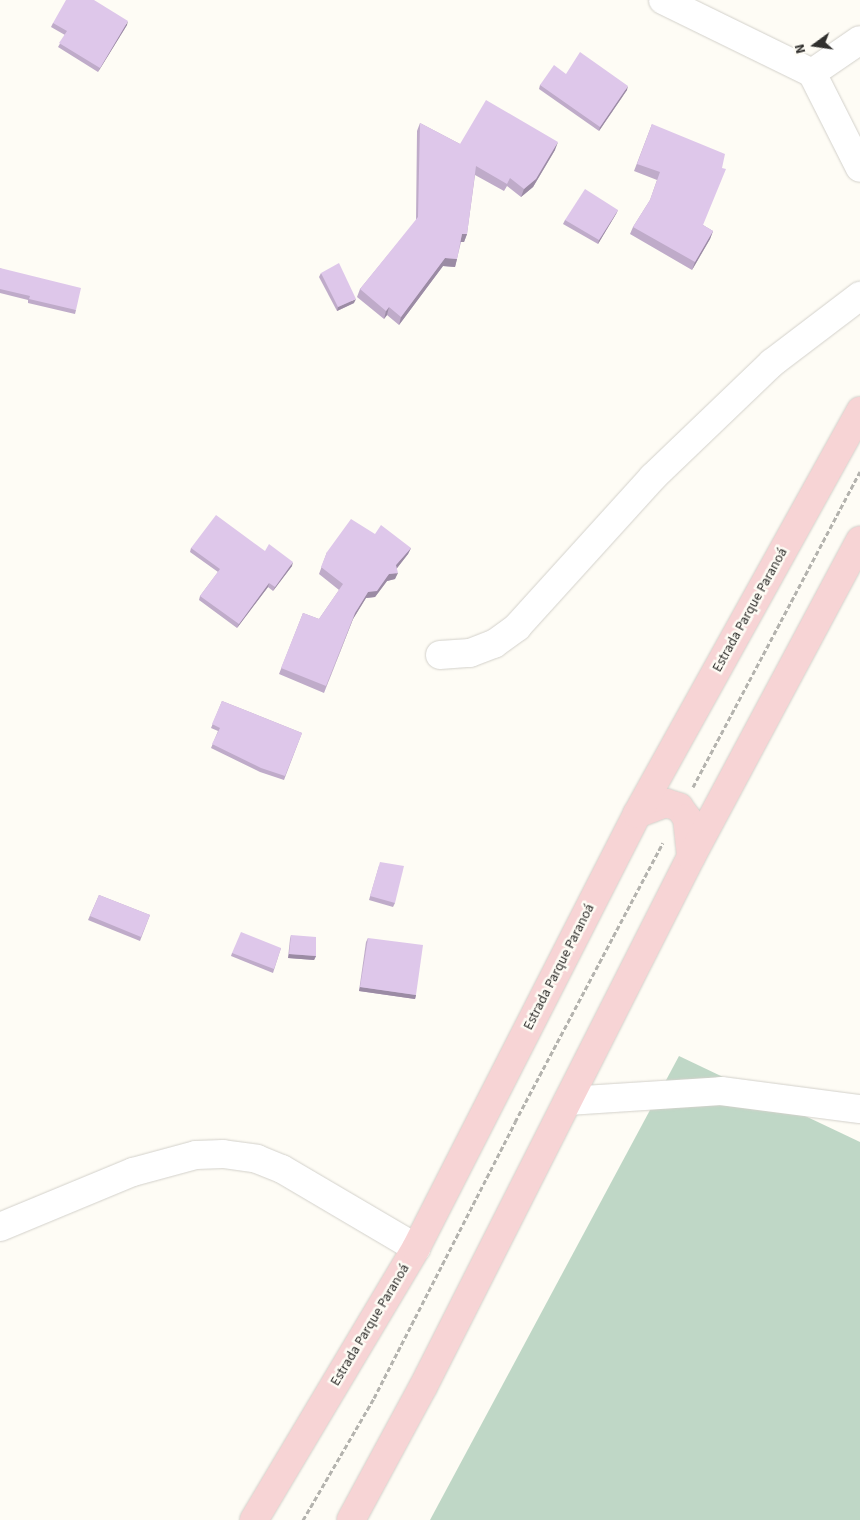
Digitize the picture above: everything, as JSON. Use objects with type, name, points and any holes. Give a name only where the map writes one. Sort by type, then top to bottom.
[{"type":"main road","name":"Estrada Parque Paranoá","points":[[254,1520],[416,1248],[637,814],[860,411]]},
{"type":"main road","points":[[351,1520],[423,1387],[691,857],[860,540]]},
{"type":"main road","points":[[637,814],[666,804],[681,809],[687,818],[691,857]]},
{"type":"street","points":[[663,0],[812,73],[860,168]]},
{"type":"street","points":[[812,73],[860,40]]},
{"type":"street","points":[[440,655],[470,652],[494,644],[517,627],[653,477],[772,363],[860,296]]},
{"type":"street","points":[[568,1102],[721,1091],[860,1109]]},
{"type":"street","points":[[0,1227],[132,1172],[196,1154],[223,1154],[257,1159],[282,1169],[416,1248]]},
{"type":"path","points":[[303,1520],[374,1398],[515,1122],[860,471]]},
{"type":"green space","points":[[679,1056],[860,1142],[860,1520],[430,1520]]},
{"type":"building","points":[[66,0],[94,0],[128,21],[100,68],[59,43],[67,31],[53,23]]},
{"type":"building","points":[[580,52],[628,86],[600,127],[540,85],[554,65],[566,74]]},
{"type":"building","points":[[486,100],[558,142],[536,179],[524,189],[510,178],[507,184],[476,166],[467,234],[462,234],[457,259],[445,258],[401,317],[389,307],[386,311],[360,289],[418,217],[420,123],[460,144]]},
{"type":"building","points":[[652,124],[725,154],[722,168],[726,169],[703,225],[713,231],[695,262],[633,227],[650,200],[660,172],[637,164]]},
{"type":"building","points":[[585,189],[618,210],[599,240],[565,220]]},
{"type":"building","points":[[339,263],[356,299],[338,307],[321,273]]},
{"type":"building","points":[[0,268],[81,288],[76,310],[29,299],[30,296],[0,289]]},
{"type":"building","points":[[216,515],[265,551],[269,544],[293,562],[275,587],[269,583],[239,624],[200,596],[220,569],[191,548]]},
{"type":"building","points":[[351,519],[375,534],[381,525],[411,548],[396,565],[398,573],[389,574],[377,591],[368,592],[355,613],[326,686],[281,668],[303,613],[319,619],[343,584],[321,567],[327,552]]},
{"type":"building","points":[[222,701],[302,733],[285,776],[261,768],[212,744],[220,728],[212,724]]},
{"type":"building","points":[[380,862],[404,866],[395,903],[370,896]]},
{"type":"building","points":[[99,895],[150,915],[141,937],[90,916]]},
{"type":"building","points":[[241,932],[281,948],[274,969],[232,953]]},
{"type":"building","points":[[291,935],[316,937],[316,956],[289,954]]},
{"type":"building","points":[[368,938],[423,945],[416,995],[360,987]]}]
